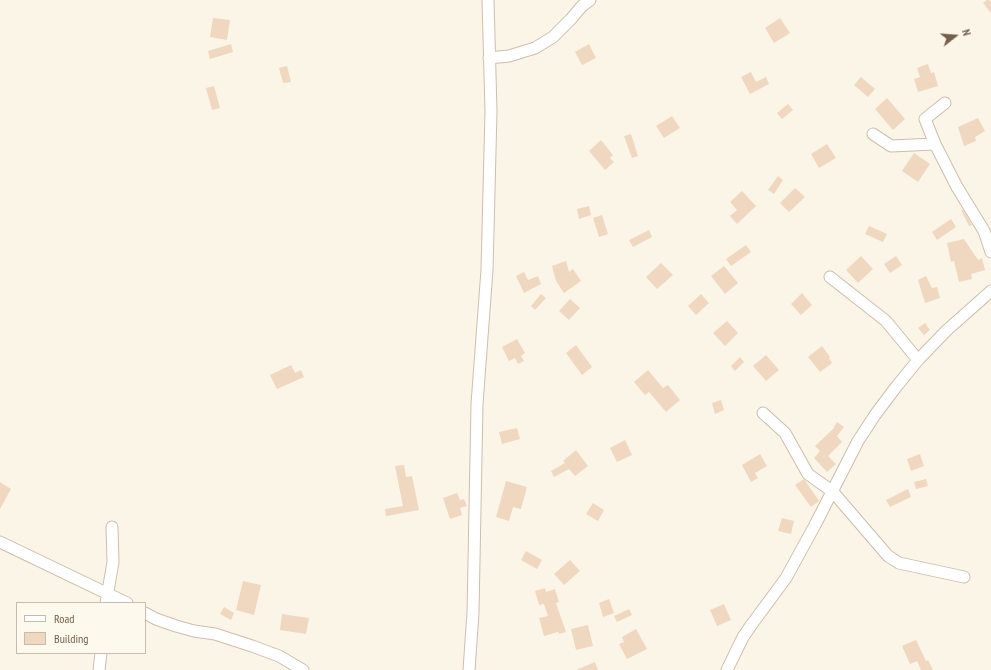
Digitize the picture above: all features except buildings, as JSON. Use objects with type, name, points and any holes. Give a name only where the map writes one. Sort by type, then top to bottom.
[{"type":"street","points":[[469,670],[473,613],[477,404],[487,270],[491,111],[488,0]]},
{"type":"street","points":[[489,58],[509,56],[535,48],[553,37],[582,6],[590,0]]},
{"type":"street","points":[[945,103],[925,119],[935,144],[957,187],[984,231],[991,252]]},
{"type":"street","points":[[873,134],[891,146],[935,144]]},
{"type":"street","points":[[830,277],[886,321],[918,360]]},
{"type":"street","points":[[727,670],[743,637],[786,578],[833,492],[858,442],[875,415],[918,360],[947,330],[991,291]]},
{"type":"street","points":[[763,413],[785,433],[808,474],[833,492],[888,556],[899,563],[964,577]]},
{"type":"street","points":[[107,598],[113,562],[112,527]]},
{"type":"street","points":[[0,542],[107,598],[123,602]]},
{"type":"street","points":[[146,614],[156,619],[176,626],[194,631],[215,634],[252,646],[279,656],[303,670]]},
{"type":"street","points":[[99,670],[101,654]]}]
